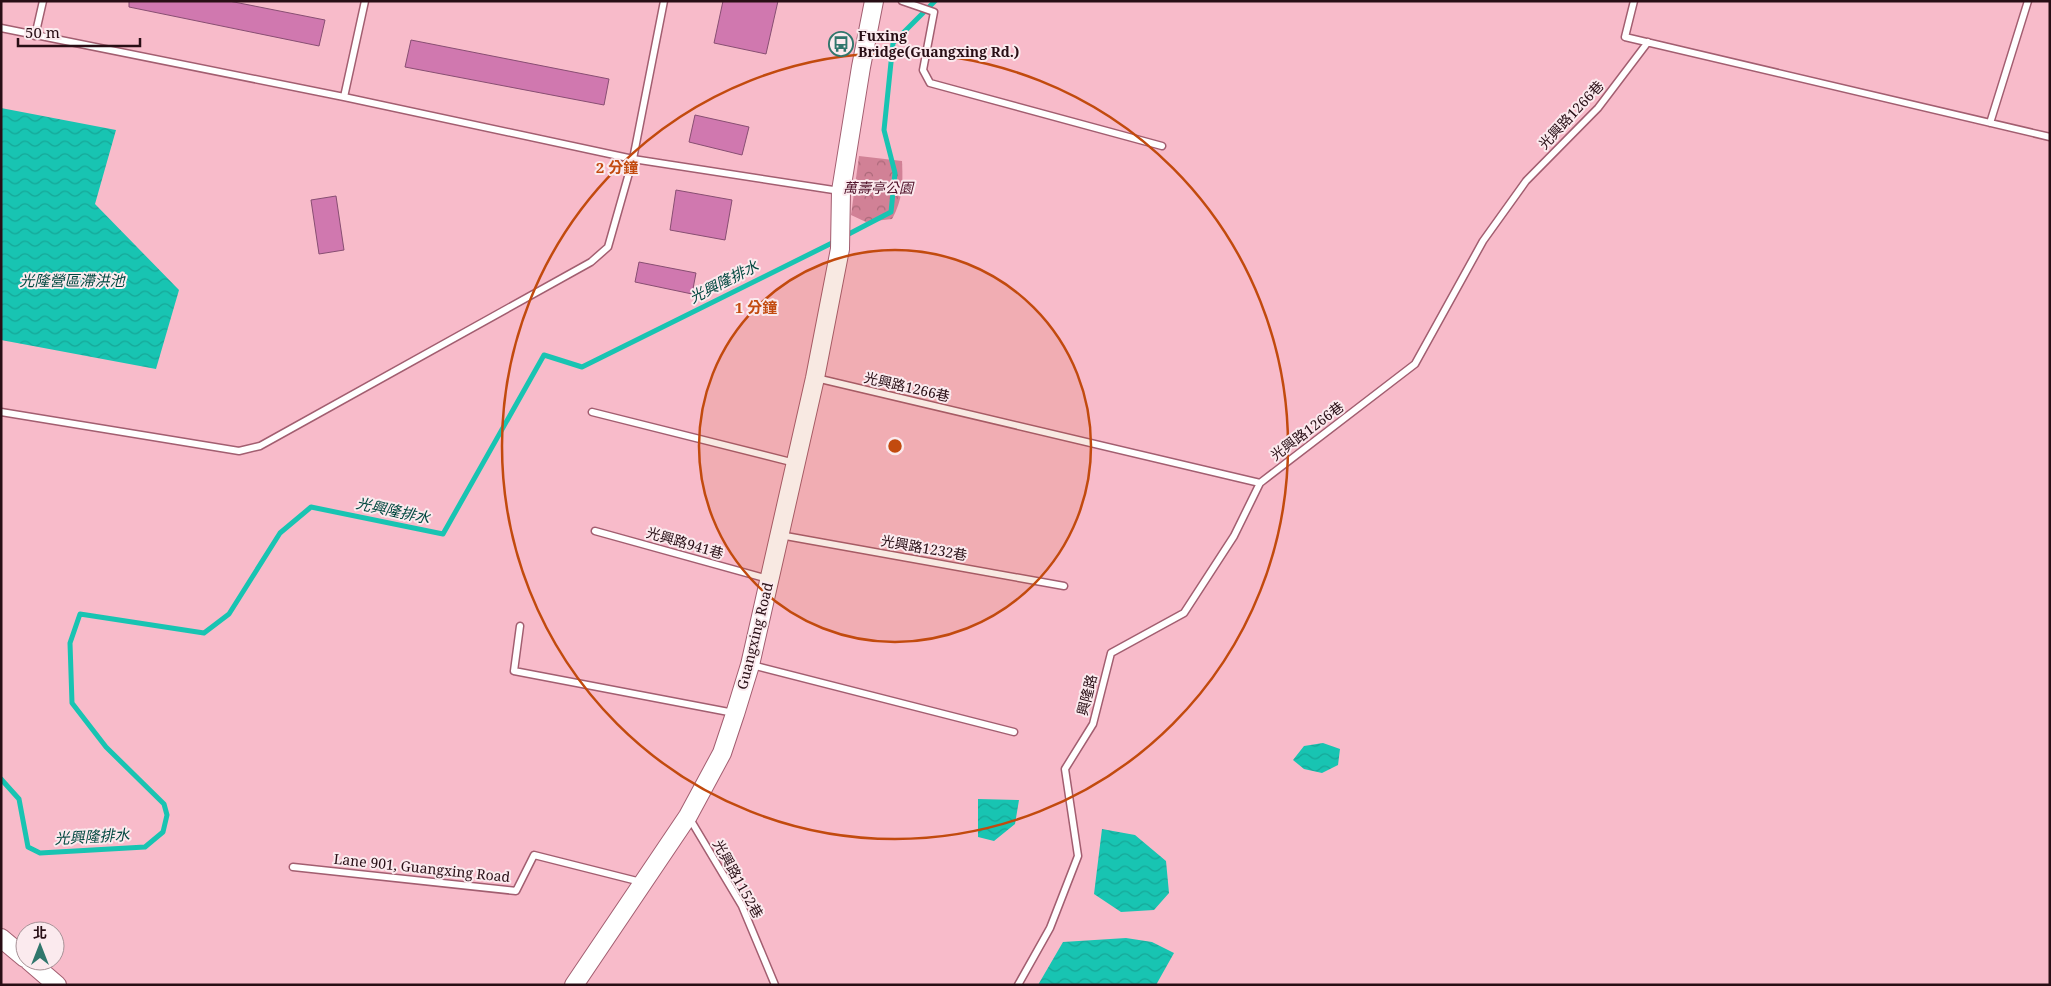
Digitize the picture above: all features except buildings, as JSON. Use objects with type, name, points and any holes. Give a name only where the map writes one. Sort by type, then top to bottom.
[{"type":"main road","points":[[841,191],[860,67],[874,1]]},
{"type":"main road","name":"Guangxing Road","points":[[574,985],[688,816],[722,753],[736,714],[750,664],[815,378],[840,249],[841,191]]},
{"type":"main road","points":[[1,938],[15,950]]},
{"type":"main road","points":[[41,971],[57,985]]},
{"type":"lane","points":[[35,36],[42,1]]},
{"type":"lane","points":[[344,97],[365,1]]},
{"type":"lane","points":[[1,412],[239,451],[260,446],[591,262],[608,247],[633,159],[664,1]]},
{"type":"lane","points":[[902,1],[934,12],[923,70],[930,83],[1162,146]]},
{"type":"lane","points":[[1634,1],[1625,38],[2050,137]]},
{"type":"lane","points":[[1990,123],[2028,1]]},
{"type":"lane","points":[[1,28],[344,97],[633,159],[841,191]]},
{"type":"lane","name":"光興路1266巷","points":[[815,378],[1260,483],[1415,364],[1483,241],[1526,181],[1598,108],[1648,42]]},
{"type":"lane","points":[[592,412],[795,463]]},
{"type":"lane","name":"興隆路","points":[[1018,985],[1050,928],[1078,856],[1065,770],[1093,724],[1111,653],[1184,613],[1234,536],[1260,483]]},
{"type":"lane","name":"光興路941巷","points":[[595,531],[769,580]]},
{"type":"lane","name":"光興路1232巷","points":[[780,535],[1064,586]]},
{"type":"lane","points":[[520,626],[514,671],[736,714]]},
{"type":"lane","points":[[750,664],[1014,732]]},
{"type":"lane","name":"光興路1152巷","points":[[688,816],[742,906],[775,985]]},
{"type":"lane","name":"Lane 901, Guangxing Road","points":[[293,867],[516,891],[534,855],[643,882]]},
{"type":"green space","name":"萬壽亭公園","points":[[859,156],[902,161],[902,191],[892,219],[866,222],[851,215]]},
{"type":"water","name":"光隆營區滯洪池","points":[[1,108],[116,130],[95,204],[179,290],[156,369],[1,340]]},
{"type":"water","points":[[1323,743],[1340,749],[1338,765],[1322,773],[1304,769],[1293,760],[1304,746]]},
{"type":"water","points":[[978,799],[1019,800],[1015,824],[994,841],[978,837]]},
{"type":"water","points":[[1102,829],[1135,835],[1166,861],[1169,893],[1154,910],[1121,912],[1094,894]]},
{"type":"water","points":[[1126,938],[1152,942],[1174,953],[1156,985],[1038,985],[1063,942]]},
{"type":"waterway","name":"光興隆排水","points":[[843,237],[891,212],[895,173],[884,130],[893,43],[935,1]]},
{"type":"waterway","name":"光興隆排水","points":[[1,779],[19,799],[28,847],[40,853],[145,847],[163,832],[167,815],[164,804],[106,747],[72,703],[70,643],[80,614],[204,633],[229,614],[280,533],[311,507],[443,534],[544,355],[582,367],[836,241]]},
{"type":"place","name":"Fuxing Bridge(Guangxing Rd.)","points":[[841,44]]}]
